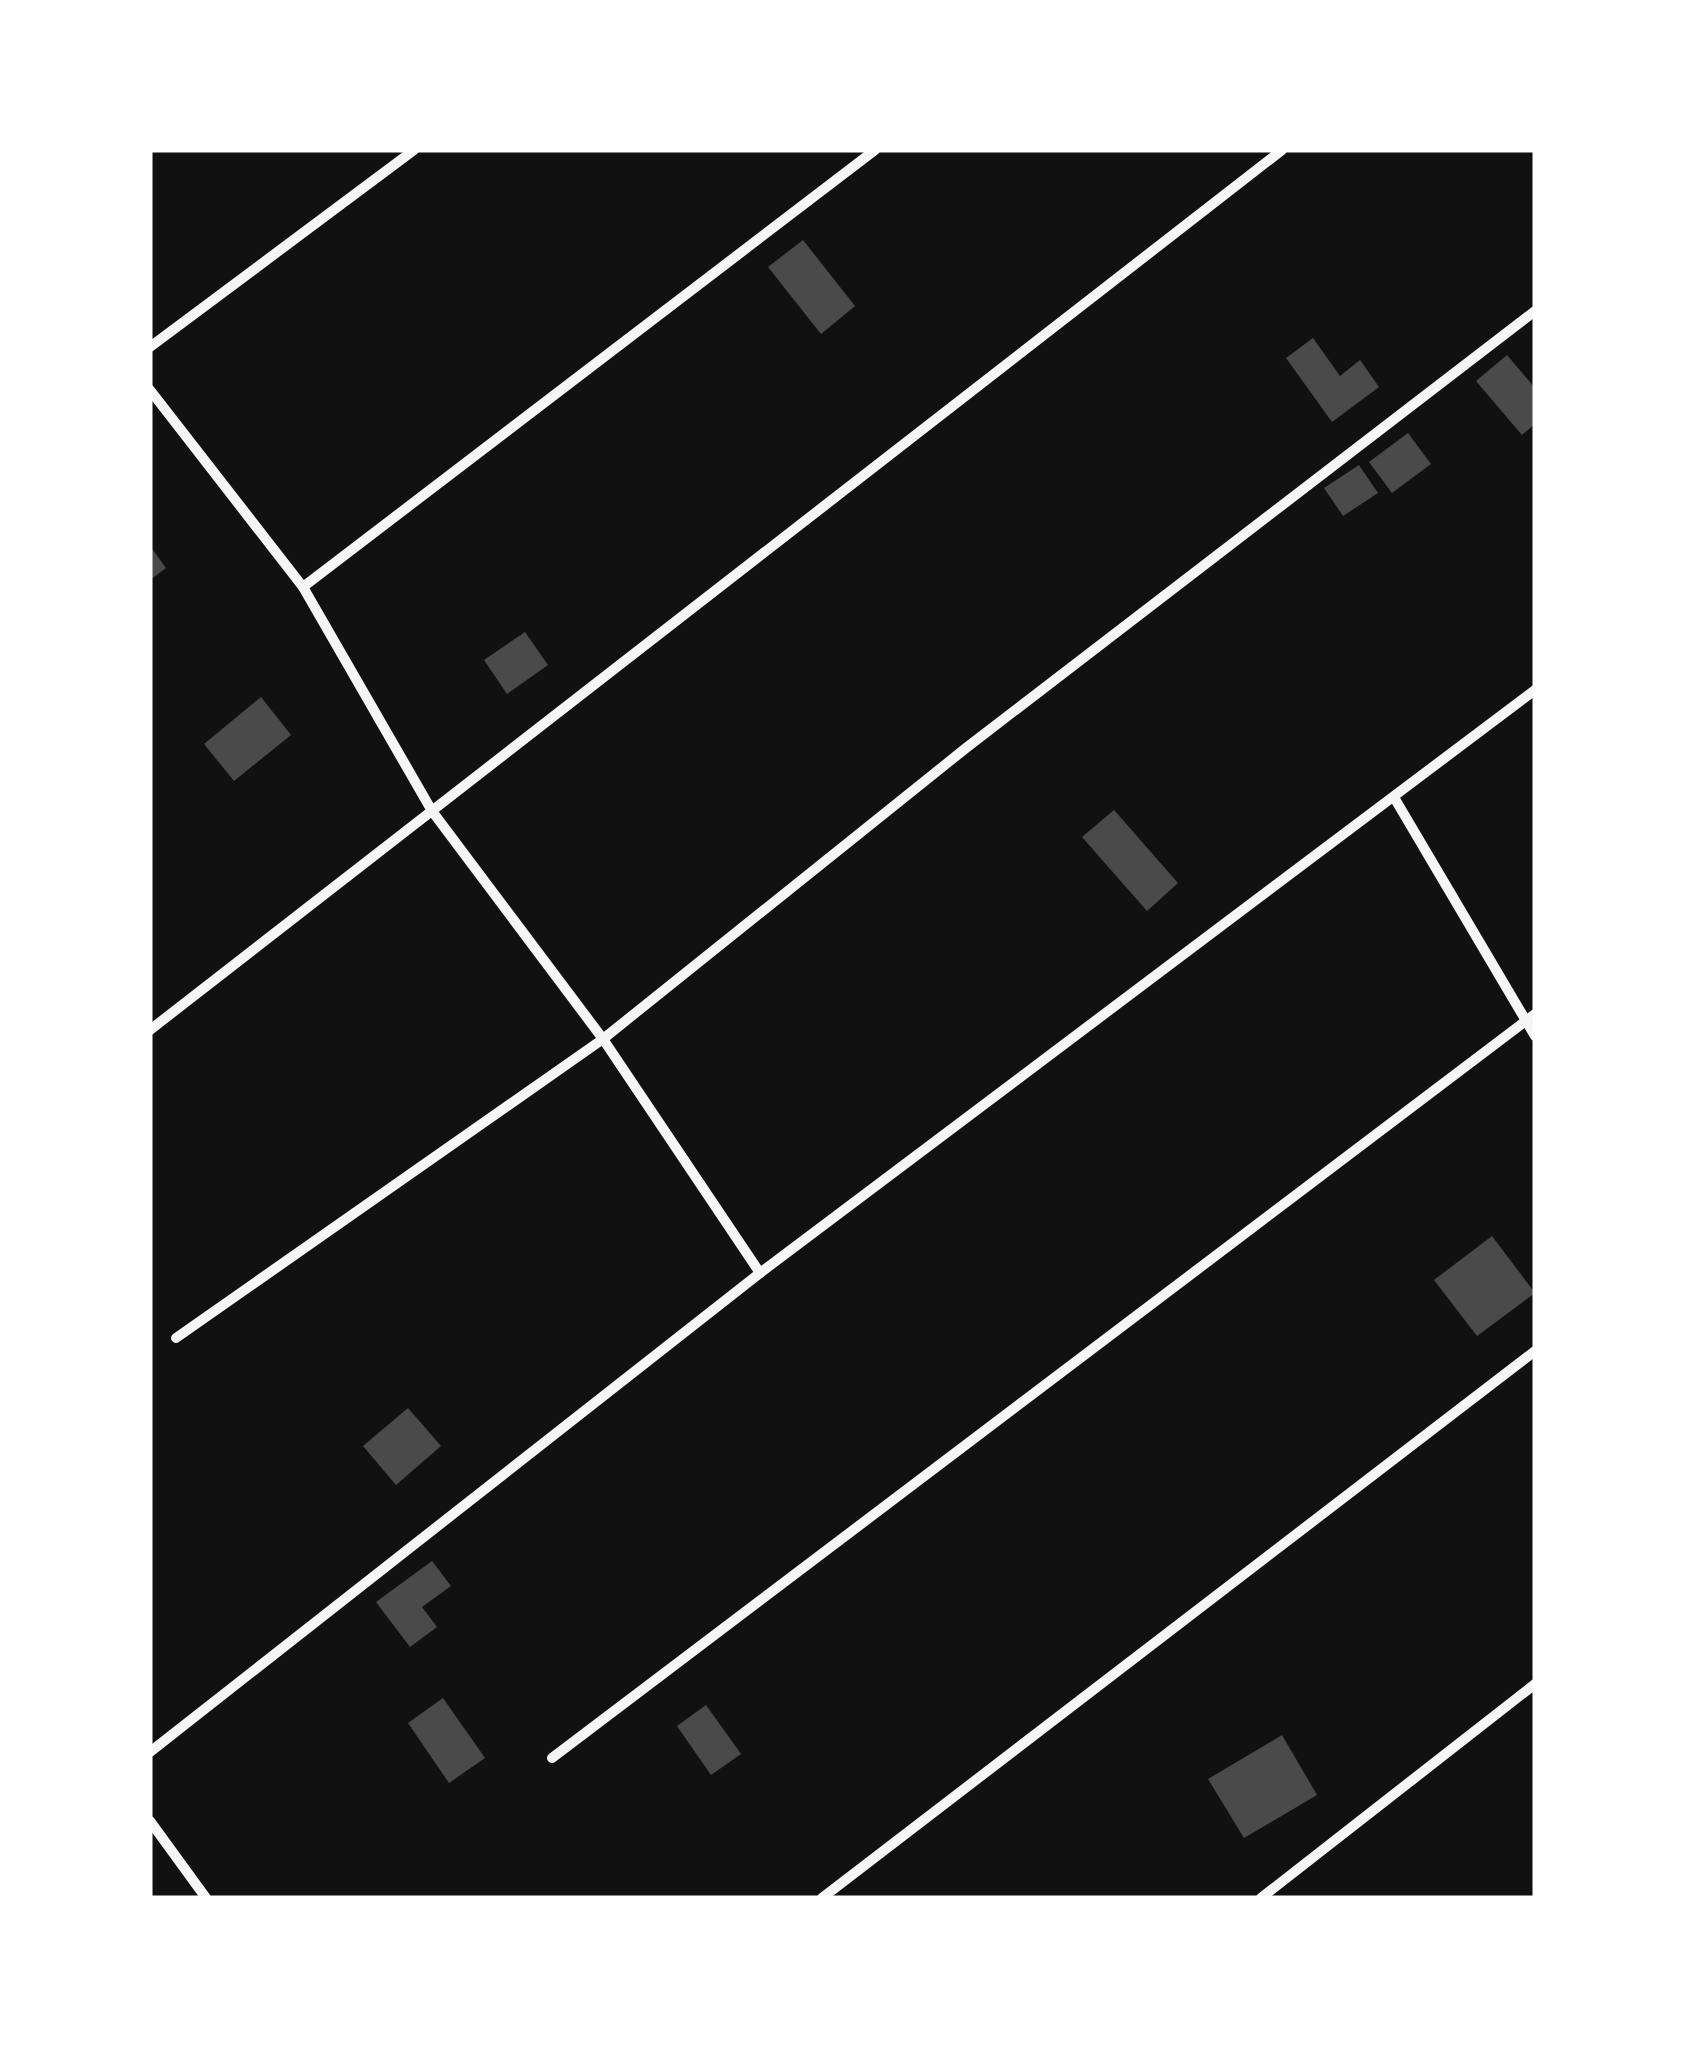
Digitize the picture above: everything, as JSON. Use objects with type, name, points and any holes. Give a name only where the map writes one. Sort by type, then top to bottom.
[{"type":"street","points":[[150,347],[414,150]]},
{"type":"street","points":[[302,587],[875,150]]},
{"type":"street","points":[[150,1030],[1282,150]]},
{"type":"street","points":[[176,1338],[603,1039],[966,748],[1535,310]]},
{"type":"street","points":[[150,390],[302,587],[432,811],[603,1039],[760,1274]]},
{"type":"street","points":[[150,1752],[760,1274],[1535,690]]},
{"type":"street","points":[[1395,798],[1530,1017],[1535,1036]]},
{"type":"street","points":[[552,1758],[1530,1017]]},
{"type":"street","points":[[822,1898],[1535,1351]]},
{"type":"street","points":[[1261,1898],[1535,1684]]},
{"type":"street","points":[[150,1821],[206,1898]]},
{"type":"building","points":[[803,240],[855,306],[821,334],[768,267]]},
{"type":"building","points":[[1313,338],[1340,376],[1360,360],[1379,387],[1332,422],[1286,358]]},
{"type":"building","points":[[1507,355],[1535,388],[1535,424],[1522,435],[1476,381]]},
{"type":"building","points":[[1408,433],[1431,464],[1392,493],[1369,462]]},
{"type":"building","points":[[1359,465],[1378,493],[1343,516],[1324,488]]},
{"type":"building","points":[[150,546],[166,568],[150,580]]},
{"type":"building","points":[[525,632],[548,665],[507,694],[484,660]]},
{"type":"building","points":[[261,697],[291,735],[234,781],[204,744]]},
{"type":"building","points":[[1114,810],[1178,883],[1147,911],[1082,837]]},
{"type":"building","points":[[1492,1236],[1535,1293],[1477,1336],[1434,1280]]},
{"type":"building","points":[[408,1408],[441,1446],[396,1485],[363,1446]]},
{"type":"building","points":[[432,1561],[451,1586],[422,1607],[437,1627],[410,1647],[376,1602]]},
{"type":"building","points":[[443,1698],[485,1758],[449,1783],[408,1723]]},
{"type":"building","points":[[706,1705],[741,1754],[711,1775],[677,1726]]},
{"type":"building","points":[[1282,1735],[1317,1795],[1244,1838],[1208,1779]]}]
